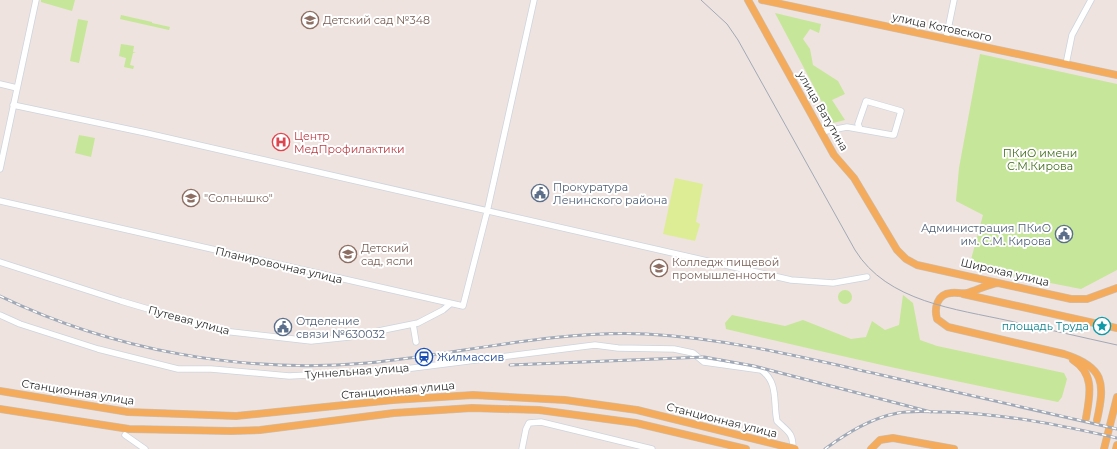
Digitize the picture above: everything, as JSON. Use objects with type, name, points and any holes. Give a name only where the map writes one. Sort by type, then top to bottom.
[{"type":"main road","name":"улица Ватутина","points":[[748,0],[834,155],[854,178],[897,250]]},
{"type":"main road","name":"улица Котовского","points":[[762,0],[1117,75]]},
{"type":"main road","name":"Широкая улица","points":[[897,250],[906,259],[917,264],[1078,300],[1087,299],[1115,288]]},
{"type":"main road","points":[[961,294],[1002,283]]},
{"type":"main road","points":[[1097,420],[1102,396],[1100,379],[1088,364],[1064,354],[956,330],[943,324],[937,319],[935,312],[939,299],[951,292],[1117,328]]},
{"type":"main road","points":[[1064,354],[1082,366],[1089,378],[1091,391],[1086,418]]},
{"type":"main road","name":"Станционная улица","points":[[0,391],[128,412],[236,416],[393,400],[472,395],[513,396],[565,400],[637,410],[794,449]]},
{"type":"main road","points":[[1103,447],[1117,397]]},
{"type":"main road","name":"Станционная улица","points":[[0,408],[129,429],[231,431],[260,430],[394,413],[472,408],[539,410],[636,423],[746,449]]},
{"type":"main road","points":[[871,449],[880,440],[893,438],[954,449]]},
{"type":"main road","points":[[1116,449],[1117,445]]},
{"type":"street","points":[[0,169],[36,0]]},
{"type":"street","points":[[450,304],[463,306],[487,212],[534,0]]},
{"type":"street","points":[[946,39],[954,0]]},
{"type":"street","points":[[1066,64],[1072,35],[1091,0]]},
{"type":"street","points":[[0,84],[17,88]]},
{"type":"street","points":[[821,132],[847,127],[894,135],[901,111],[866,101],[858,124],[860,129]]},
{"type":"street","points":[[13,105],[146,133],[487,212],[791,280],[833,283],[867,277]]},
{"type":"street","name":"Планировочная улица","points":[[0,201],[450,304]]},
{"type":"street","name":"Путевая улица","points":[[0,262],[121,301],[223,331],[311,341],[349,337],[413,324],[443,310],[450,304]]},
{"type":"street","name":"Туннельная улица","points":[[0,315],[20,324],[98,349],[178,369],[211,369],[289,376],[389,371],[595,345],[618,348],[674,349],[693,353],[704,362],[761,370],[766,374],[771,382],[776,398],[777,421],[788,429],[793,438],[794,449]]},
{"type":"street","points":[[413,324],[416,342]]},
{"type":"street","points":[[522,449],[526,429],[529,423],[541,422],[652,449]]},
{"type":"street","points":[[125,435],[145,449]]},
{"type":"green space","points":[[41,0],[75,0],[72,11],[41,2]]},
{"type":"green space","points":[[775,13],[821,24],[819,33],[810,29],[803,39],[810,49],[813,65],[838,81],[845,94],[832,100],[845,120],[833,123]]},
{"type":"green space","points":[[121,15],[170,27],[169,30],[120,19]]},
{"type":"green space","points":[[78,19],[88,21],[79,63],[70,61]]},
{"type":"green space","points":[[121,44],[134,46],[133,52],[136,53],[133,53],[130,65],[134,66],[133,69],[124,67],[126,58],[119,56]]},
{"type":"green space","name":"ПКиО имени С.М.Кирова","points":[[980,54],[1117,84],[1117,270],[1081,289],[969,267],[983,215],[956,201],[959,168]]},
{"type":"green space","points":[[79,135],[95,138],[91,157],[75,153]]},
{"type":"green space","points":[[675,178],[703,184],[696,222],[700,224],[695,241],[663,234]]},
{"type":"green space","points":[[842,290],[848,290],[852,294],[852,300],[848,304],[842,304],[838,300],[838,294]]},
{"type":"green space","points":[[903,295],[913,303],[920,340],[937,346],[1064,373],[1067,379],[1062,397],[1058,402],[1016,394],[726,329],[725,323],[732,315],[785,326],[803,320],[851,339],[866,337],[872,321],[885,330],[899,325]]},
{"type":"tram line","points":[[701,0],[727,24],[738,40],[855,250],[869,267],[885,281],[904,292],[946,307],[1117,345]]},
{"type":"railway","points":[[0,296],[43,315],[87,331],[133,344],[179,354],[226,361],[273,365],[367,363],[541,339],[576,336],[611,334],[675,336],[733,344],[820,361],[1117,429]]},
{"type":"railway","points":[[510,365],[704,357],[754,366],[931,412]]},
{"type":"railway","points":[[825,449],[842,437],[878,418],[898,413],[922,411],[990,415],[1054,425],[1117,438]]},
{"type":"place","name":"Детский сад №348","points":[[310,20]]},
{"type":"place","name":"Центр МедПрофилактики","points":[[281,142]]},
{"type":"place","name":"Прокуратура Ленинского района","points":[[540,193]]},
{"type":"place","name":"\"Солнышко\"","points":[[191,198]]},
{"type":"place","name":"Администрация ПКиО им. С.М. Кирова","points":[[1064,234]]},
{"type":"place","name":"Детский сад, ясли","points":[[348,254]]},
{"type":"place","name":"Колледж пищевой промышленности","points":[[659,268]]},
{"type":"place","name":"площадь Труда","points":[[1102,326]]},
{"type":"place","name":"Отделение связи №630032","points":[[283,327]]},
{"type":"place","name":"Жилмассив","points":[[424,357]]}]
